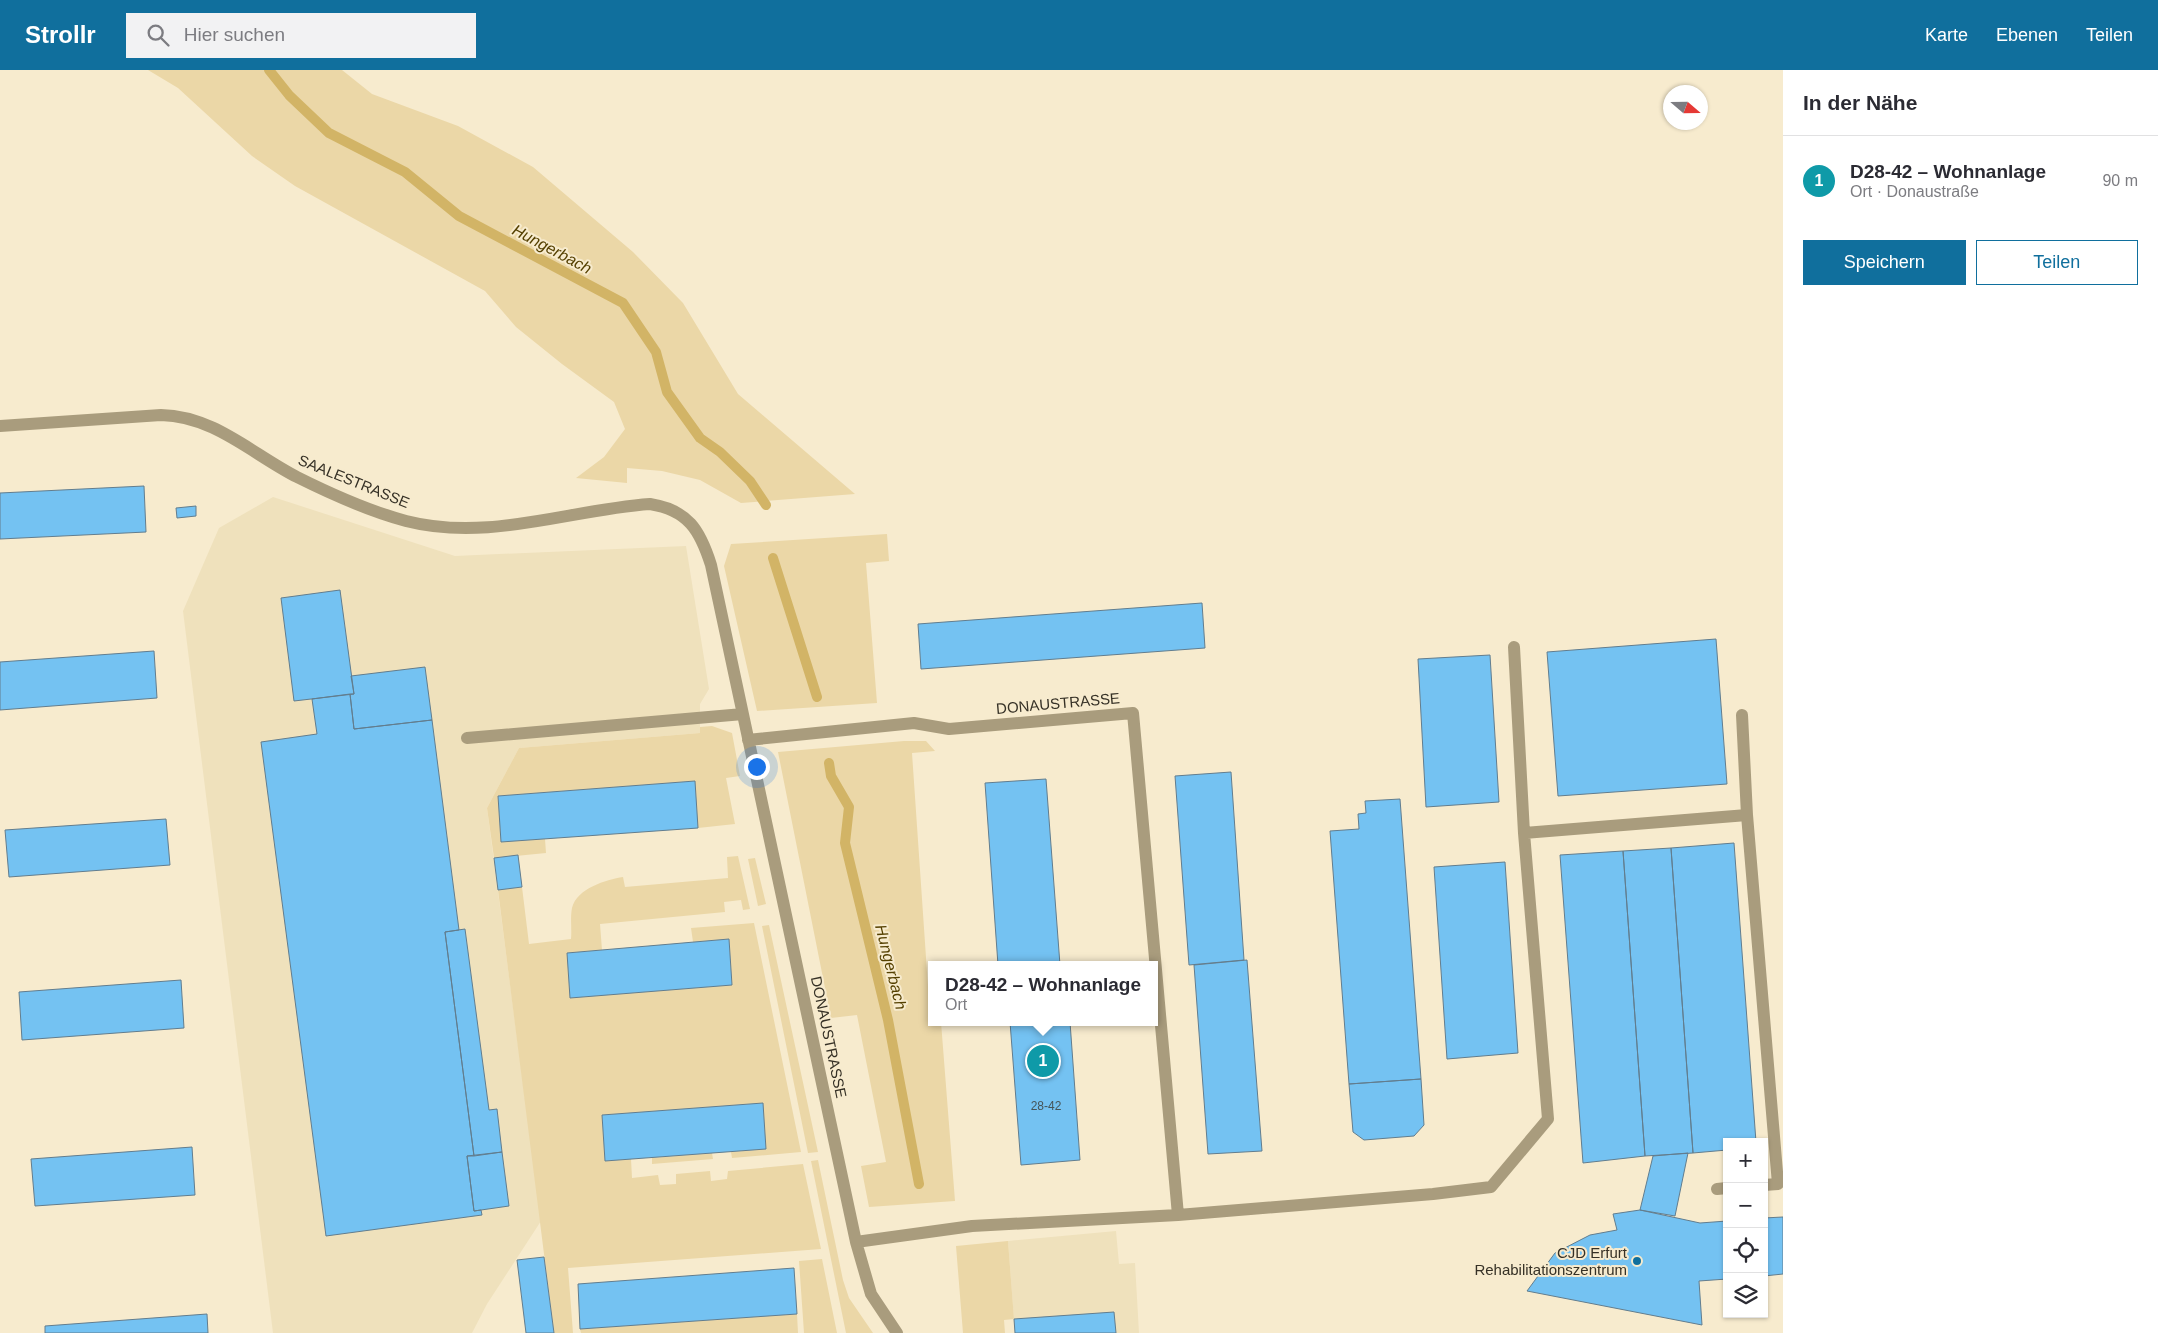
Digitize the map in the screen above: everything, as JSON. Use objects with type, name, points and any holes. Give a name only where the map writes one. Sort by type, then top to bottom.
[{"type":"street","name":"SAALESTRASSE","points":[[0,426],[176,415],[200,421],[213,427],[298,478],[380,512],[406,520],[449,529],[470,530],[650,504],[667,507],[679,512],[697,532]]},
{"type":"street","name":"DONAUSTRASSE","points":[[697,532],[710,565],[856,1242],[871,1294],[897,1333]]},
{"type":"street","points":[[856,1242],[972,1226],[1178,1215],[1434,1194],[1490,1187],[1548,1119],[1524,833],[1514,647]]},
{"type":"street","name":"DONAUSTRASSE","points":[[748,740],[914,723],[949,730],[1133,713],[1155,961]]},
{"type":"street","points":[[467,738],[743,714]]},
{"type":"street","points":[[1742,715],[1747,815],[1778,1184],[1768,1185]]},
{"type":"street","points":[[1524,833],[1747,815]]},
{"type":"street","name":"DONAUSTRASSE","points":[[1158,992],[1178,1215]]},
{"type":"shaded area","points":[[148,70],[342,70],[372,94],[458,126],[533,167],[633,252],[683,303],[738,394],[855,494],[741,503],[700,480],[662,471],[627,468],[627,483],[576,478],[604,457],[625,429],[614,402],[516,327],[485,291],[295,186],[252,156],[178,88]]},
{"type":"shaded area","points":[[273,497],[455,556],[686,546],[709,689],[700,704],[700,733],[519,748],[487,808],[541,1221],[487,1304],[472,1333],[273,1333],[183,611],[219,528]]},
{"type":"shaded area","points":[[887,534],[889,561],[866,563],[877,703],[757,711],[724,566],[731,544]]},
{"type":"shaded area","points":[[712,726],[732,733],[740,776],[726,778],[735,824],[698,828],[694,781],[498,796],[501,842],[545,839],[546,853],[494,858],[487,808],[519,748],[700,733],[700,727]]},
{"type":"shaded area","points":[[904,741],[926,741],[935,751],[912,753],[928,986],[928,1026],[941,1026],[955,1201],[869,1207],[861,1166],[886,1162],[857,1015],[831,1018],[778,752]]},
{"type":"shaded area","points":[[738,856],[750,909],[743,910],[741,900],[724,902],[725,912],[600,924],[602,950],[567,953],[570,998],[732,985],[729,939],[693,942],[691,928],[754,923],[801,1152],[732,1158],[731,1152],[766,1149],[762,1103],[602,1115],[605,1161],[631,1159],[632,1178],[658,1175],[660,1185],[676,1184],[676,1174],[710,1171],[711,1181],[727,1179],[728,1171],[803,1164],[821,1249],[568,1268],[573,1333],[554,1333],[498,890],[522,887],[529,944],[571,939],[572,908],[580,895],[593,886],[623,877],[625,887],[728,878],[727,857]]},
{"type":"shaded area","points":[[755,858],[766,904],[758,906],[748,859]]},
{"type":"shaded area","points":[[769,925],[818,1152],[808,1153],[762,926]]},
{"type":"shaded area","points":[[712,1153],[713,1159],[652,1164],[652,1158]]},
{"type":"shaded area","points":[[818,1160],[843,1280],[849,1298],[873,1333],[846,1333],[811,1161]]},
{"type":"shaded area","points":[[1116,1231],[1119,1264],[1135,1263],[1139,1333],[1015,1333],[1008,1241]]},
{"type":"shaded area","points":[[1008,1241],[1014,1319],[1004,1320],[1005,1333],[963,1333],[956,1246]]},
{"type":"shaded area","points":[[822,1259],[837,1333],[804,1333],[799,1261]]},
{"type":"shaded area","points":[[797,1314],[798,1333],[581,1333],[580,1329]]},
{"type":"building","points":[[144,486],[146,532],[0,539],[0,493]]},
{"type":"building","points":[[196,506],[196,516],[177,518],[176,508]]},
{"type":"building","points":[[340,590],[354,694],[294,701],[281,598]]},
{"type":"building","points":[[1202,603],[1205,648],[921,669],[918,624]]},
{"type":"building","points":[[1716,639],[1727,784],[1558,796],[1547,652]]},
{"type":"building","points":[[154,651],[157,698],[0,710],[0,662]]},
{"type":"building","points":[[1490,655],[1499,802],[1426,807],[1418,659]]},
{"type":"building","points":[[425,667],[432,720],[354,729],[350,694],[354,694],[351,676]]},
{"type":"building","points":[[350,694],[354,729],[432,720],[459,930],[445,932],[474,1156],[467,1156],[474,1211],[481,1210],[482,1215],[326,1236],[261,742],[317,734],[312,699]]},
{"type":"building","points":[[1231,772],[1244,960],[1189,965],[1175,776]]},
{"type":"building","points":[[1046,779],[1060,961],[998,961],[985,783]]},
{"type":"building","points":[[695,781],[698,828],[501,842],[498,796]]},
{"type":"building","points":[[1400,799],[1421,1079],[1349,1084],[1330,831],[1359,829],[1358,814],[1366,813],[1365,801]]},
{"type":"building","points":[[166,819],[170,865],[9,877],[5,830]]},
{"type":"building","points":[[1734,843],[1756,1138],[1723,1138],[1723,1150],[1693,1153],[1671,848]]},
{"type":"building","points":[[1671,848],[1693,1153],[1645,1156],[1623,851]]},
{"type":"building","points":[[1623,851],[1645,1156],[1583,1163],[1560,855]]},
{"type":"building","points":[[518,855],[522,887],[498,890],[494,858]]},
{"type":"building","points":[[1505,862],[1518,1053],[1447,1059],[1434,867]]},
{"type":"building","points":[[465,929],[489,1110],[497,1109],[502,1152],[474,1156],[445,932]]},
{"type":"building","points":[[729,939],[732,985],[570,998],[567,953]]},
{"type":"building","points":[[1247,960],[1262,1151],[1208,1154],[1194,965]]},
{"type":"building","points":[[181,980],[184,1028],[22,1040],[19,992]]},
{"type":"building","points":[[1010,1026],[1070,1026],[1080,1160],[1021,1165]]},
{"type":"building","points":[[1421,1079],[1424,1125],[1414,1136],[1364,1140],[1353,1132],[1349,1084]]},
{"type":"building","points":[[763,1103],[766,1149],[605,1161],[602,1115]]},
{"type":"building","points":[[192,1147],[195,1195],[35,1206],[31,1159]]},
{"type":"building","points":[[502,1152],[509,1206],[474,1211],[467,1156]]},
{"type":"building","points":[[1688,1153],[1675,1216],[1640,1210],[1653,1156]]},
{"type":"building","name":"CJD Erfurt Rehabilitationszentrum","points":[[1640,1210],[1700,1223],[1723,1221],[1723,1279],[1699,1281],[1702,1325],[1527,1291],[1555,1253],[1590,1235],[1617,1230],[1613,1214]]},
{"type":"building","points":[[1783,1217],[1783,1274],[1768,1276],[1768,1218]]},
{"type":"building","points":[[544,1257],[554,1333],[526,1333],[517,1260]]},
{"type":"building","points":[[794,1268],[797,1314],[580,1329],[578,1284]]},
{"type":"building","points":[[1114,1312],[1116,1333],[1015,1333],[1014,1319]]},
{"type":"building","points":[[207,1314],[208,1333],[45,1333],[45,1326]]},
{"type":"waterway","name":"Hungerbach","points":[[269,70],[289,95],[329,133],[405,172],[459,216],[623,303],[656,352],[667,392],[700,438],[720,452],[750,481],[766,505]]},
{"type":"waterway","name":"Hungerbach","points":[[773,558],[817,697]]},
{"type":"waterway","name":"Hungerbach","points":[[829,763],[831,776],[849,807],[845,843],[888,1020],[919,1184]]},
{"type":"place","name":"D28-42 – Wohnanlage","points":[[1043,1061]]},
{"type":"place","name":"CJD Erfurt Rehabilitationszentrum","points":[[1637,1261]]}]
